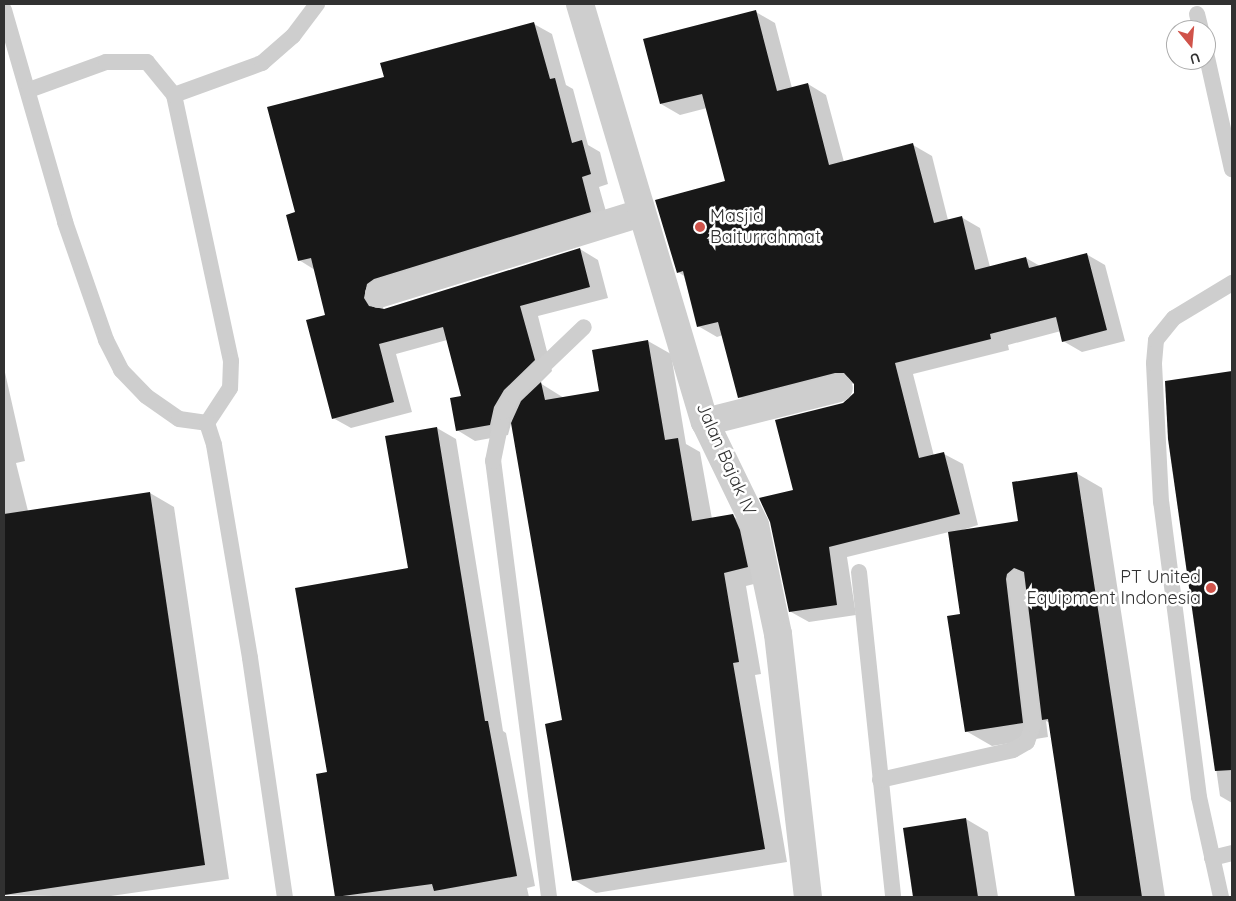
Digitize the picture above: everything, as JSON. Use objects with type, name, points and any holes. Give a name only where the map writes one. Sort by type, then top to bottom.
[{"type":"street","name":"Jalan Bajak IV","points":[[580,4],[640,213],[705,422],[755,524],[770,585],[808,897]]},
{"type":"street","points":[[379,294],[640,213]]},
{"type":"street","points":[[705,422],[838,388]]},
{"type":"lane","points":[[174,95],[262,63],[292,36],[317,4]]},
{"type":"lane","points":[[4,10],[29,90],[65,222],[106,340],[121,370],[146,396],[179,419],[207,423]]},
{"type":"lane","points":[[1197,14],[1198,20]]},
{"type":"lane","points":[[29,90],[106,62],[147,62],[174,95],[231,361],[230,388],[207,423]]},
{"type":"lane","points":[[1210,70],[1232,169]]},
{"type":"lane","points":[[1221,897],[1198,797],[1161,502],[1154,363],[1156,340],[1174,318],[1232,283]]},
{"type":"lane","points":[[549,897],[493,462],[503,412],[513,395],[584,327]]},
{"type":"lane","points":[[207,423],[214,446],[250,658],[285,897]]},
{"type":"lane","points":[[859,572],[892,897]]},
{"type":"lane","points":[[880,780],[1012,750],[1027,742],[1033,726],[1016,578]]},
{"type":"lane","points":[[1212,858],[1232,853]]},
{"type":"building","points":[[756,10],[777,91],[808,83],[829,165],[913,143],[934,223],[962,216],[975,270],[1026,257],[1029,268],[1087,253],[1107,330],[1062,342],[1056,317],[990,334],[991,339],[895,363],[919,458],[944,452],[960,514],[829,547],[837,605],[789,612],[770,522],[759,498],[793,490],[775,420],[843,403],[854,393],[854,384],[844,373],[835,373],[738,398],[718,322],[697,327],[683,271],[677,273],[655,200],[725,181],[702,94],[660,104],[643,39]]},
{"type":"building","points":[[534,22],[550,79],[555,78],[572,143],[582,140],[591,174],[582,177],[591,212],[374,279],[367,284],[364,298],[369,306],[384,309],[580,248],[590,287],[520,306],[535,360],[504,390],[494,407],[490,425],[456,431],[450,398],[461,396],[443,327],[379,344],[394,402],[332,419],[306,320],[325,315],[311,258],[298,261],[286,215],[295,212],[267,107],[384,77],[380,63]]},
{"type":"building","points":[[648,340],[665,440],[678,438],[692,521],[733,514],[740,530],[748,567],[724,573],[739,662],[733,663],[765,849],[572,881],[545,724],[562,720],[511,423],[521,401],[541,382],[545,400],[599,391],[592,350]]},
{"type":"building","name":"PT United Equipment Indonesia","points":[[1232,371],[1232,770],[1215,771],[1168,439],[1165,381]]},
{"type":"building","points":[[437,427],[485,721],[488,721],[517,876],[434,891],[432,884],[335,897],[316,774],[327,772],[295,588],[408,568],[385,436]]},
{"type":"building","points":[[1077,472],[1142,897],[1075,897],[1048,719],[1042,720],[1024,572],[1014,568],[1007,574],[1006,579],[1023,723],[965,732],[947,616],[960,614],[948,532],[1018,521],[1012,482]]},
{"type":"building","points":[[150,492],[205,865],[4,895],[4,514]]},
{"type":"building","points":[[966,818],[978,897],[913,897],[903,828]]},
{"type":"place","name":"Masjid Baiturrahmat","points":[[700,227]]},
{"type":"place","name":"PT United Equipment Indonesia","points":[[1211,588]]}]
